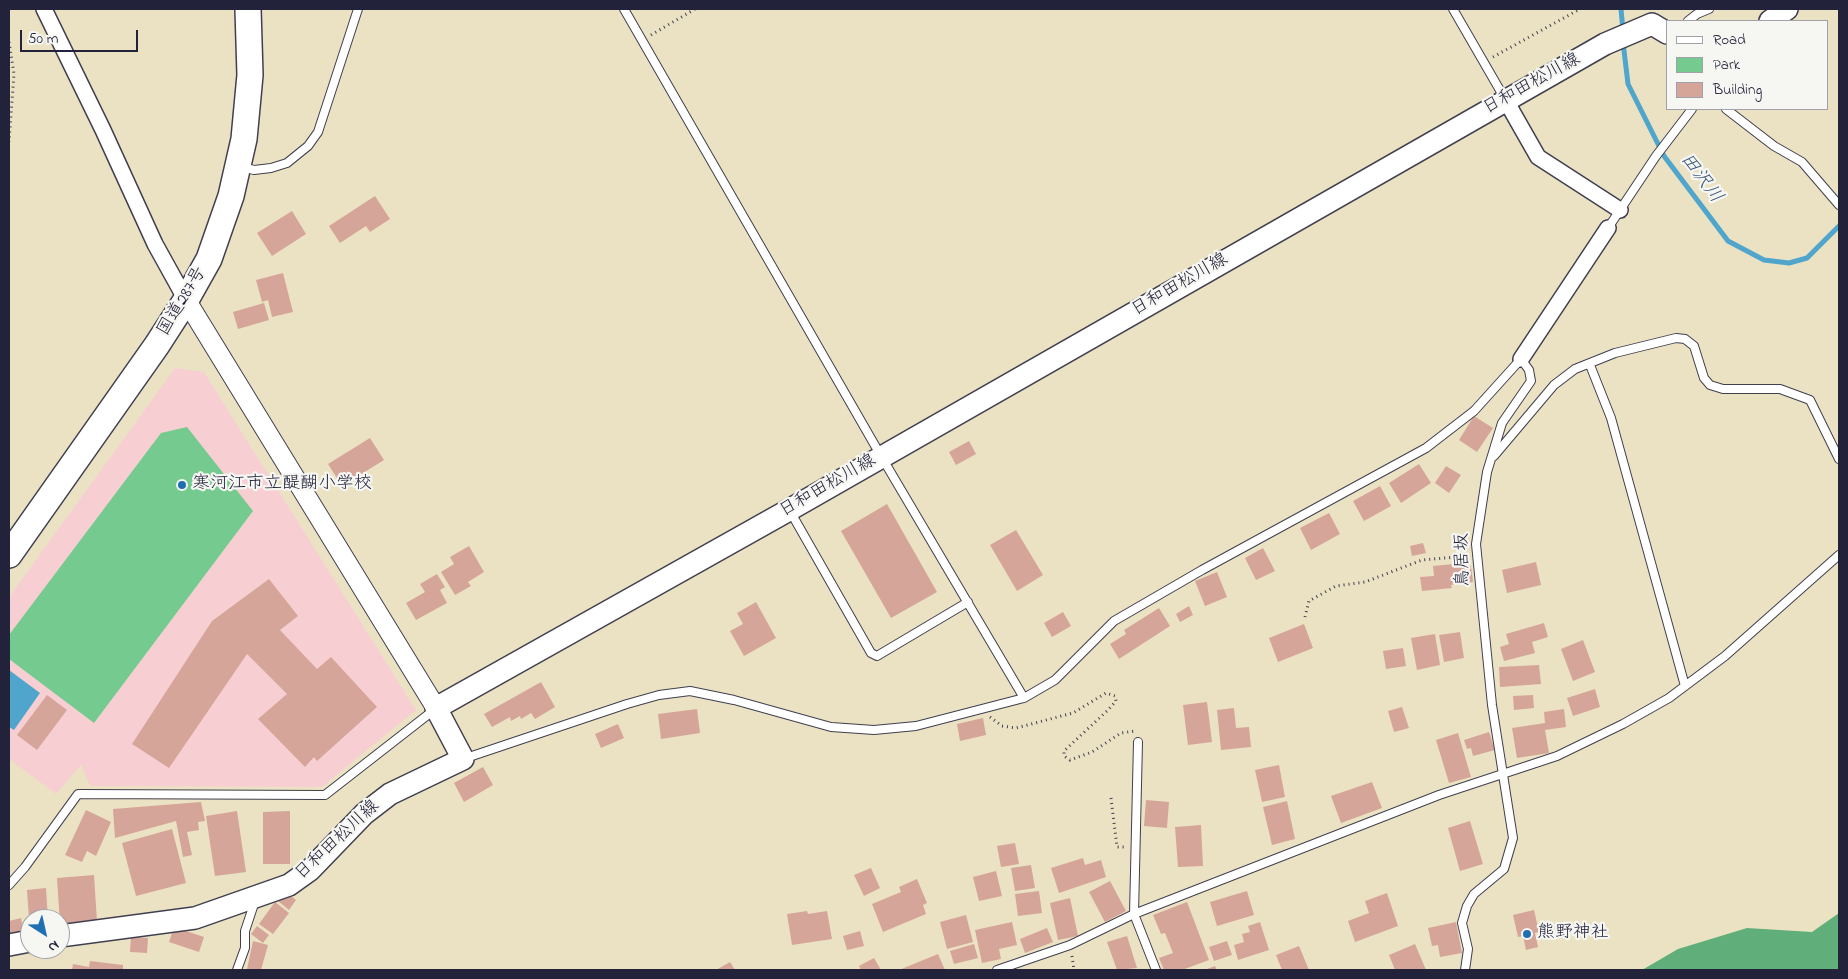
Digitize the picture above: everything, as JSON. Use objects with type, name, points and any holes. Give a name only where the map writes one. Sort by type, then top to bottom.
[{"type":"highway","name":"国道287号","points":[[9,555],[158,345],[209,259],[231,196],[244,139],[250,84],[248,9]]},
{"type":"main road","points":[[1771,20],[1787,9]]},
{"type":"main road","name":"日和田松川線","points":[[436,708],[790,510],[881,456],[1605,44],[1652,24],[1666,32]]},
{"type":"main road","points":[[436,708],[464,759]]},
{"type":"main road","name":"日和田松川線","points":[[70,935],[195,918],[256,898],[302,878],[364,814],[390,794],[464,759]]},
{"type":"street","points":[[44,9],[103,130],[155,244],[186,300],[276,450],[436,708]]},
{"type":"street","points":[[1505,100],[1538,157],[1620,210]]},
{"type":"street","points":[[1520,359],[1608,228]]},
{"type":"lane","points":[[238,166],[254,170],[271,168],[287,163],[308,146],[318,132],[358,9]]},
{"type":"lane","points":[[624,9],[881,456],[1024,698]]},
{"type":"lane","points":[[1453,9],[1505,100]]},
{"type":"lane","points":[[1689,20],[1709,9]]},
{"type":"lane","points":[[1608,228],[1656,156],[1691,110]]},
{"type":"lane","points":[[1727,110],[1774,146],[1802,162],[1839,205]]},
{"type":"lane","points":[[1491,460],[1554,385],[1575,369],[1590,365],[1615,353],[1676,338],[1685,339],[1694,346],[1704,378],[1710,385],[1723,389],[1780,389],[1810,400],[1839,459]]},
{"type":"lane","points":[[464,759],[659,694],[690,691],[734,700],[831,727],[874,730],[916,726],[1024,698],[1055,680],[1114,621],[1202,570],[1426,448],[1474,412],[1520,359]]},
{"type":"lane","name":"鳥居坂","points":[[1465,970],[1468,948],[1462,923],[1467,906],[1474,894],[1504,869],[1510,854],[1513,838],[1502,774],[1476,555],[1482,505],[1491,460],[1502,423],[1531,381],[1529,370],[1520,359]]},
{"type":"lane","points":[[1590,365],[1611,418],[1685,686]]},
{"type":"lane","points":[[790,510],[871,653],[877,656],[968,602]]},
{"type":"lane","points":[[997,970],[1074,943],[1134,914],[1439,795],[1557,756],[1623,724],[1669,698],[1725,656],[1839,555]]},
{"type":"lane","points":[[9,884],[25,867],[78,794],[326,796],[436,708]]},
{"type":"lane","points":[[1138,742],[1134,914],[1156,970]]},
{"type":"lane","points":[[237,970],[244,953],[245,931],[256,898]]},
{"type":"path","points":[[641,40],[696,9]]},
{"type":"path","points":[[1484,63],[1580,9]]},
{"type":"path","points":[[9,42],[14,74],[9,142]]},
{"type":"path","points":[[1305,617],[1308,601],[1336,586],[1365,582],[1422,560],[1476,555]]},
{"type":"path","points":[[980,709],[1002,726],[1016,728],[1073,713],[1106,693],[1115,696],[1116,701],[1066,748],[1064,756],[1070,760],[1076,759],[1130,730],[1136,731],[1138,742]]},
{"type":"path","points":[[1111,798],[1118,847],[1136,847]]},
{"type":"shaded area","name":"寒河江市立醍醐小学校","points":[[175,368],[204,372],[416,710],[322,787],[90,786],[81,765],[56,794],[9,759],[9,597]]},
{"type":"green space","points":[[187,427],[253,511],[94,723],[9,659],[9,635],[161,433]]},
{"type":"green space","points":[[1839,913],[1839,970],[1642,970],[1678,949],[1747,928],[1812,932]]},
{"type":"water","points":[[9,670],[40,693],[14,730],[9,727]]},
{"type":"building","points":[[375,196],[390,219],[370,232],[366,226],[340,243],[329,226]]},
{"type":"building","points":[[292,211],[306,234],[272,256],[257,233]]},
{"type":"building","points":[[283,273],[293,312],[272,317],[268,300],[262,302],[256,280]]},
{"type":"building","points":[[264,303],[269,320],[238,329],[233,312]]},
{"type":"building","points":[[1474,416],[1493,428],[1477,452],[1459,440]]},
{"type":"building","points":[[370,438],[384,460],[342,486],[328,464]]},
{"type":"building","points":[[969,441],[976,454],[956,465],[949,452]]},
{"type":"building","points":[[1419,464],[1431,483],[1401,503],[1389,483]]},
{"type":"building","points":[[1446,466],[1461,475],[1449,493],[1435,483]]},
{"type":"building","points":[[1380,486],[1391,506],[1364,521],[1353,501]]},
{"type":"building","points":[[887,504],[937,592],[891,618],[841,531]]},
{"type":"building","points":[[1329,513],[1340,534],[1311,550],[1300,528]]},
{"type":"building","points":[[1016,530],[1043,575],[1017,591],[990,545]]},
{"type":"building","points":[[1423,543],[1426,553],[1412,556],[1410,546]]},
{"type":"building","points":[[469,546],[484,572],[468,582],[471,586],[455,595],[441,572],[454,564],[450,557]]},
{"type":"building","points":[[1263,548],[1275,571],[1256,580],[1245,558]]},
{"type":"building","points":[[1536,562],[1541,585],[1507,593],[1502,570]]},
{"type":"building","points":[[1454,564],[1454,568],[1471,566],[1473,582],[1451,585],[1452,588],[1422,591],[1420,577],[1434,576],[1433,566]]},
{"type":"building","points":[[1217,572],[1227,597],[1205,606],[1195,581]]},
{"type":"building","points":[[437,574],[445,587],[440,590],[447,603],[416,620],[406,603],[425,592],[420,584]]},
{"type":"building","points":[[269,579],[298,616],[280,630],[317,669],[331,657],[377,707],[317,761],[314,757],[305,767],[258,719],[287,694],[247,654],[169,768],[132,744],[212,621]]},
{"type":"building","points":[[756,602],[776,638],[744,656],[730,631],[743,624],[737,613]]},
{"type":"building","points":[[1189,606],[1193,615],[1180,622],[1176,614]]},
{"type":"building","points":[[1159,608],[1170,626],[1119,659],[1110,644],[1126,634],[1124,630]]},
{"type":"building","points":[[1063,612],[1071,626],[1052,637],[1044,623]]},
{"type":"building","points":[[1544,623],[1548,637],[1532,642],[1535,653],[1504,661],[1500,647],[1509,644],[1506,634]]},
{"type":"building","points":[[1304,624],[1313,648],[1278,662],[1269,638]]},
{"type":"building","points":[[1460,632],[1464,658],[1444,662],[1439,635]]},
{"type":"building","points":[[1435,634],[1440,665],[1417,670],[1411,638]]},
{"type":"building","points":[[1583,640],[1595,672],[1573,681],[1561,649]]},
{"type":"building","points":[[1403,648],[1406,666],[1386,669],[1383,651]]},
{"type":"building","points":[[1539,665],[1541,684],[1500,687],[1499,667]]},
{"type":"building","points":[[541,682],[555,707],[535,719],[531,713],[521,719],[520,716],[511,721],[510,717],[492,727],[484,714]]},
{"type":"building","points":[[1595,689],[1600,707],[1573,716],[1567,698]]},
{"type":"building","points":[[47,695],[67,710],[37,750],[17,735]]},
{"type":"building","points":[[1533,695],[1534,708],[1514,710],[1513,696]]},
{"type":"building","points":[[1207,702],[1212,742],[1188,745],[1183,705]]},
{"type":"building","points":[[1402,707],[1409,728],[1394,732],[1388,711]]},
{"type":"building","points":[[1234,708],[1236,728],[1249,727],[1251,747],[1221,750],[1217,710]]},
{"type":"building","points":[[697,709],[700,733],[661,739],[658,714]]},
{"type":"building","points":[[1564,709],[1566,727],[1545,730],[1549,753],[1517,758],[1512,728],[1545,723],[1544,712]]},
{"type":"building","points":[[983,718],[986,735],[960,741],[957,724]]},
{"type":"building","points":[[618,724],[624,738],[601,748],[595,734]]},
{"type":"building","points":[[1489,732],[1495,750],[1473,756],[1471,748],[1467,749],[1464,740]]},
{"type":"building","points":[[1458,733],[1471,777],[1449,783],[1436,740]]},
{"type":"building","points":[[1279,765],[1285,797],[1262,802],[1255,770]]},
{"type":"building","points":[[483,767],[493,785],[464,802],[454,783]]},
{"type":"building","points":[[1372,782],[1382,808],[1341,823],[1331,796]]},
{"type":"building","points":[[1146,800],[1169,802],[1167,828],[1144,826]]},
{"type":"building","points":[[1287,801],[1295,839],[1272,845],[1263,807]]},
{"type":"building","points":[[201,802],[205,821],[198,822],[199,830],[187,832],[192,855],[183,857],[176,821],[115,838],[113,809]]},
{"type":"building","points":[[86,810],[111,822],[96,856],[87,851],[82,862],[65,855]]},
{"type":"building","points":[[237,811],[246,872],[215,876],[206,816]]},
{"type":"building","points":[[290,811],[290,864],[263,864],[263,812]]},
{"type":"building","points":[[1470,821],[1483,864],[1460,871],[1448,828]]},
{"type":"building","points":[[1201,825],[1203,866],[1178,867],[1175,827]]},
{"type":"building","points":[[172,829],[186,883],[136,896],[122,843]]},
{"type":"building","points":[[1015,843],[1019,864],[1001,867],[997,846]]},
{"type":"building","points":[[1083,858],[1085,865],[1101,860],[1106,877],[1059,893],[1051,868]]},
{"type":"building","points":[[1031,865],[1035,888],[1015,891],[1011,868]]},
{"type":"building","points":[[871,868],[880,888],[864,896],[854,875]]},
{"type":"building","points":[[996,871],[1002,896],[979,901],[973,877]]},
{"type":"building","points":[[94,875],[97,921],[70,923],[70,909],[59,909],[57,878]]},
{"type":"building","points":[[917,879],[927,903],[923,905],[926,914],[883,932],[872,904],[901,892],[899,887]]},
{"type":"building","points":[[1110,881],[1126,911],[1105,922],[1089,892]]},
{"type":"building","points":[[46,888],[47,909],[28,909],[27,890]]},
{"type":"building","points":[[1039,891],[1042,913],[1018,916],[1015,894]]},
{"type":"building","points":[[1247,891],[1254,915],[1217,926],[1210,902]]},
{"type":"building","points":[[286,892],[296,900],[289,910],[278,901]]},
{"type":"building","points":[[1387,893],[1398,926],[1355,942],[1348,921],[1369,913],[1365,901]]},
{"type":"building","points":[[1070,898],[1078,936],[1058,940],[1050,903]]},
{"type":"building","points":[[275,902],[289,913],[273,934],[259,924]]},
{"type":"building","points":[[1187,902],[1209,960],[1182,970],[1164,970],[1159,958],[1173,953],[1165,933],[1161,934],[1153,915]]},
{"type":"building","points":[[1534,910],[1539,932],[1535,933],[1538,947],[1526,950],[1523,936],[1518,937],[1513,915]]},
{"type":"building","points":[[807,911],[808,914],[827,911],[832,939],[792,945],[787,914]]},
{"type":"building","points":[[966,915],[973,942],[947,949],[940,922]]},
{"type":"building","points":[[20,918],[20,935],[9,937],[9,921]]},
{"type":"building","points":[[1012,922],[1017,945],[999,949],[1001,959],[982,963],[975,930]]},
{"type":"building","points":[[1260,922],[1269,950],[1238,960],[1234,945],[1244,942],[1242,934],[1250,932],[1248,926]]},
{"type":"building","points":[[1456,922],[1462,953],[1440,957],[1438,945],[1432,946],[1428,928]]},
{"type":"building","points":[[257,926],[269,935],[263,943],[251,934]]},
{"type":"building","points":[[174,927],[204,937],[199,952],[169,942]]},
{"type":"building","points":[[1047,928],[1053,942],[1025,953],[1020,939]]},
{"type":"building","points":[[860,931],[864,946],[847,950],[843,936]]},
{"type":"building","points":[[1127,936],[1137,968],[1117,970],[1107,942]]},
{"type":"building","points":[[131,937],[148,938],[147,953],[130,952]]},
{"type":"building","points":[[253,941],[268,945],[261,970],[247,969]]},
{"type":"building","points":[[1227,941],[1232,955],[1214,961],[1209,947]]},
{"type":"building","points":[[974,944],[978,958],[954,964],[950,951]]},
{"type":"building","points":[[1415,944],[1426,970],[1395,970],[1389,955]]},
{"type":"building","points":[[1299,946],[1309,970],[1282,970],[1276,955]]},
{"type":"building","points":[[938,954],[945,970],[899,970]]},
{"type":"building","points":[[874,958],[881,970],[861,970],[859,966]]},
{"type":"building","points":[[90,961],[123,965],[123,970],[72,970],[73,964],[89,967]]},
{"type":"building","points":[[730,962],[735,970],[716,970]]},
{"type":"building","points":[[1215,966],[1217,970],[1204,970]]},
{"type":"waterway","name":"田沢川","points":[[1621,9],[1623,31]]},
{"type":"waterway","name":"田沢川","points":[[1623,42],[1628,84],[1664,156],[1728,241],[1764,260],[1789,263],[1807,258],[1839,226]]},
{"type":"place","name":"寒河江市立醍醐小学校","points":[[182,485]]},
{"type":"place","name":"熊野神社","points":[[1527,934]]}]
